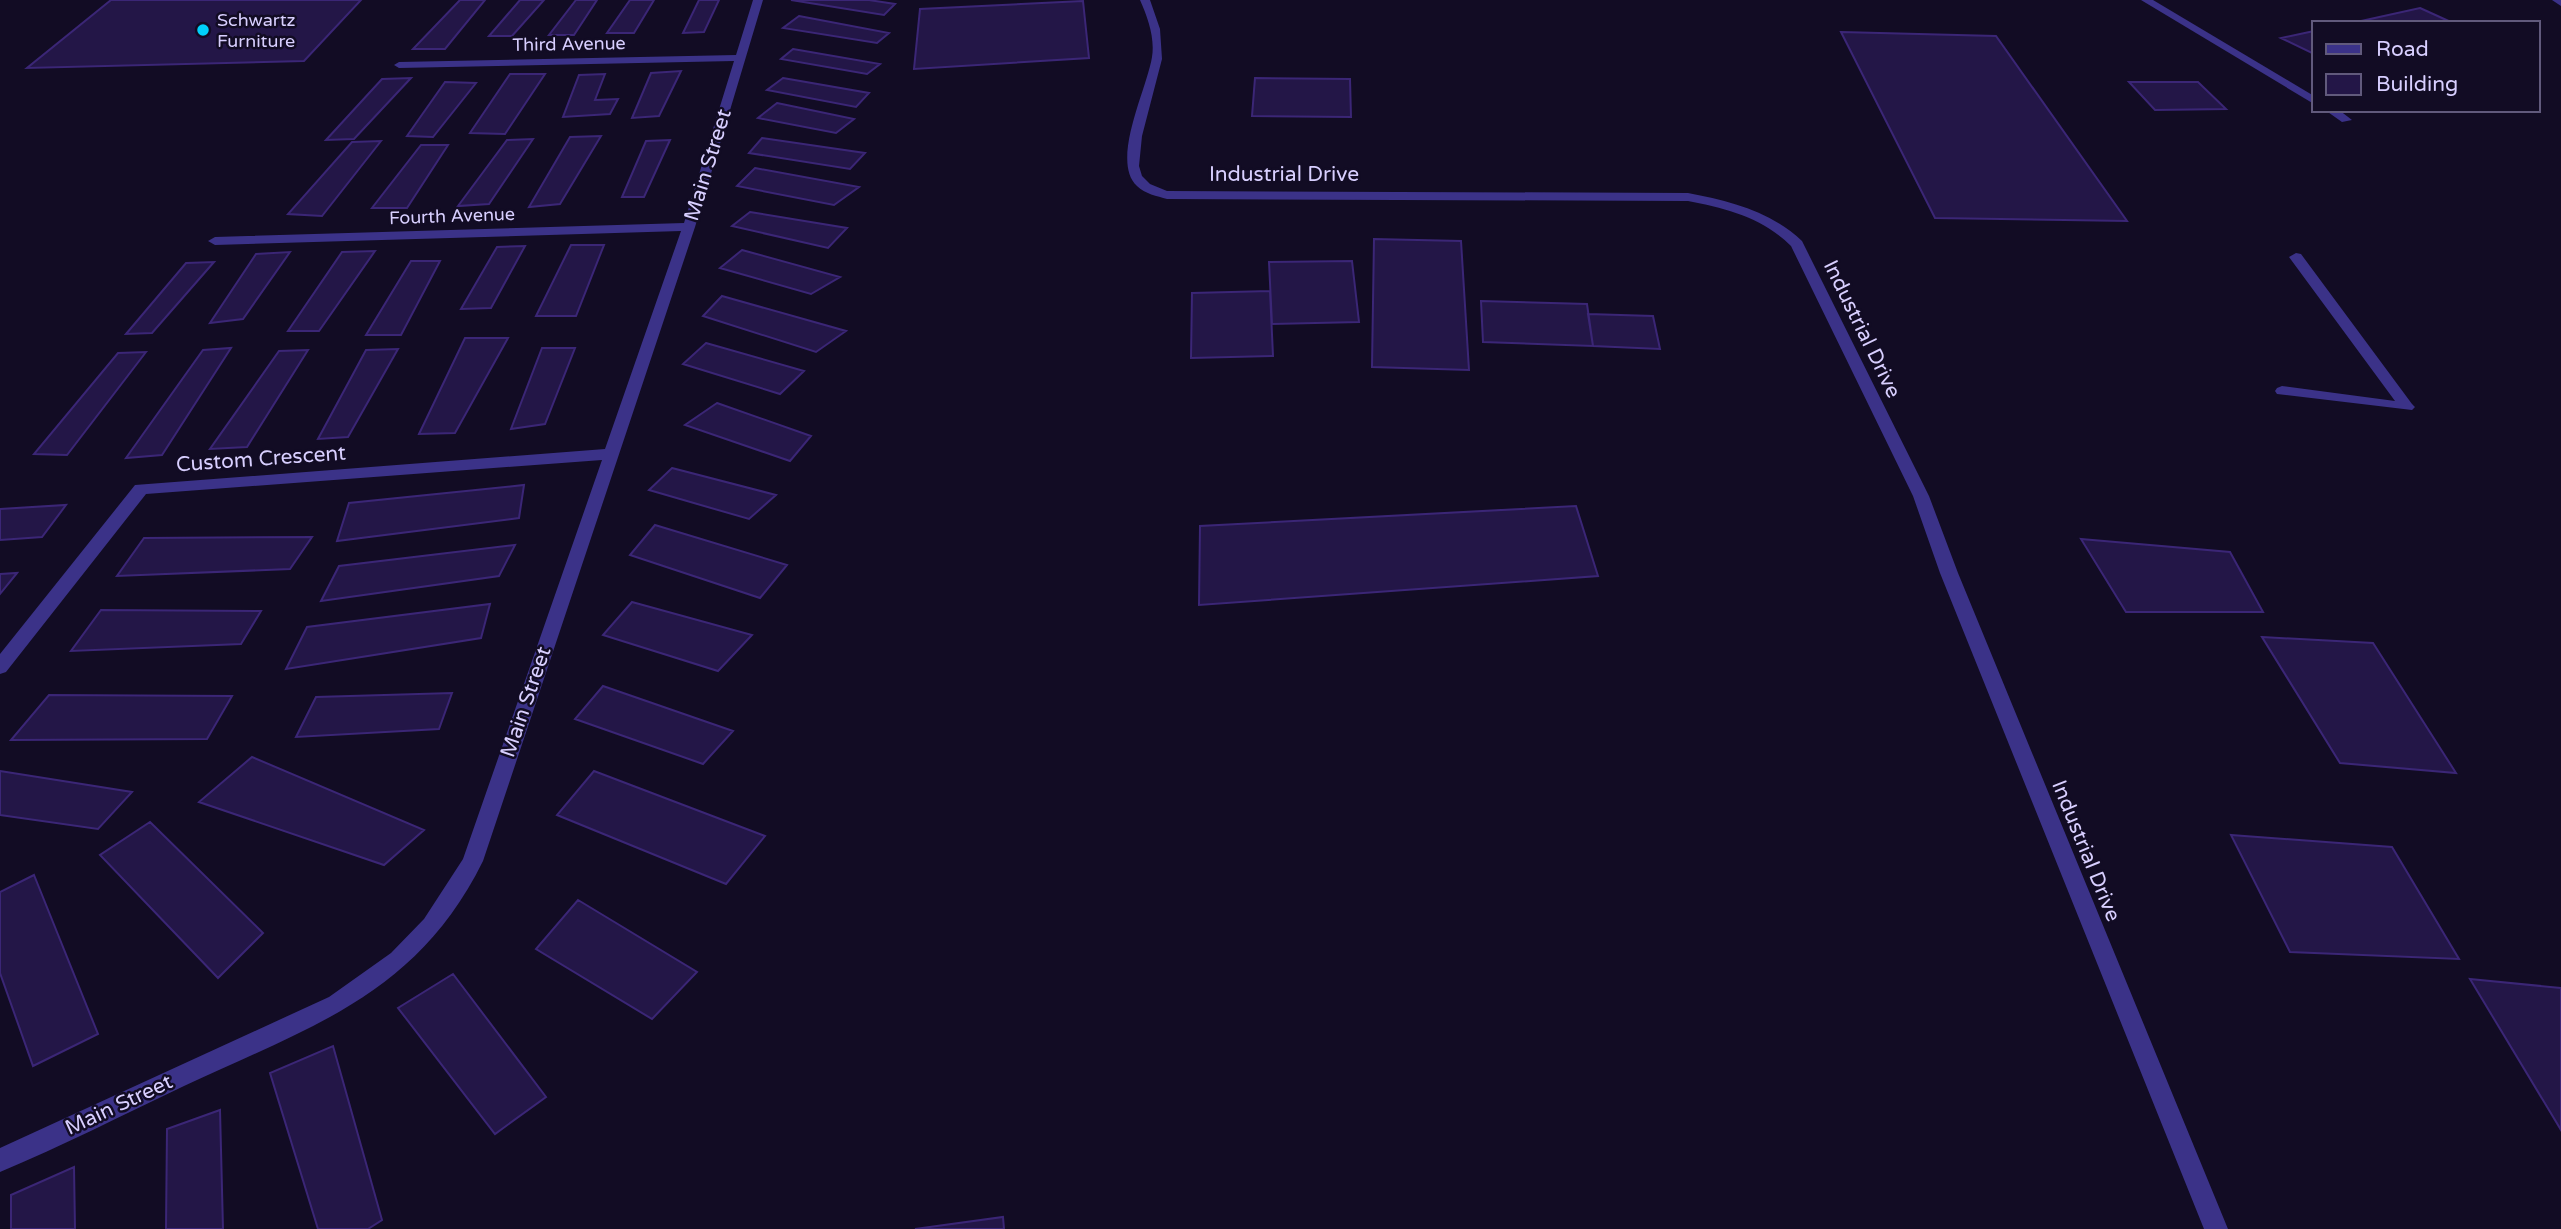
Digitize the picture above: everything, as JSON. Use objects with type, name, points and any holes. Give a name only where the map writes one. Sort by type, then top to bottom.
[{"type":"street","name":"Main Street","points":[[0,1160],[337,1004],[388,970],[423,938],[456,895],[473,861],[689,227],[758,0]]},
{"type":"street","name":"Industrial Drive","points":[[1146,0],[1152,20],[1157,58],[1141,113],[1133,169],[1142,184],[1158,193],[1688,197],[1718,203],[1752,215],[1776,226],[1797,244],[1921,496],[1949,573],[2216,1229]]},
{"type":"street","points":[[2146,0],[2312,100]]},
{"type":"street","points":[[2557,0],[2561,3]]},
{"type":"street","name":"Third Avenue","points":[[398,65],[739,58]]},
{"type":"street","points":[[2334,112],[2346,120]]},
{"type":"street","name":"Fourth Avenue","points":[[215,241],[689,227]]},
{"type":"street","points":[[2282,391],[2407,407],[2296,257]]},
{"type":"street","name":"Custom Crescent","points":[[0,667],[141,489],[610,454]]},
{"type":"building","name":"Schwartz Furniture","points":[[111,0],[361,0],[304,61],[27,68]]},
{"type":"building","points":[[460,0],[485,0],[445,49],[413,49]]},
{"type":"building","points":[[520,0],[544,0],[512,36],[489,36]]},
{"type":"building","points":[[576,0],[597,0],[574,35],[549,35]]},
{"type":"building","points":[[630,0],[654,0],[634,33],[607,33]]},
{"type":"building","points":[[699,0],[719,0],[704,32],[683,33]]},
{"type":"building","points":[[791,0],[869,0],[895,4],[884,15]]},
{"type":"building","points":[[1083,1],[1089,58],[914,69],[920,9]]},
{"type":"building","points":[[2420,8],[2449,21],[2361,21]]},
{"type":"building","points":[[799,16],[889,33],[877,43],[783,28]]},
{"type":"building","points":[[2312,31],[2312,53],[2281,38]]},
{"type":"building","points":[[1841,32],[1996,36],[2127,221],[1935,218]]},
{"type":"building","points":[[793,49],[880,64],[867,74],[781,59]]},
{"type":"building","points":[[681,71],[659,116],[632,118],[651,73]]},
{"type":"building","points":[[510,74],[545,74],[505,134],[470,133]]},
{"type":"building","points":[[605,74],[595,100],[618,99],[610,114],[563,117],[579,75]]},
{"type":"building","points":[[411,78],[354,139],[326,140],[382,79]]},
{"type":"building","points":[[783,78],[869,93],[856,107],[767,90]]},
{"type":"building","points":[[1255,78],[1350,79],[1351,117],[1252,116]]},
{"type":"building","points":[[445,82],[476,83],[433,137],[407,136]]},
{"type":"building","points":[[2129,82],[2198,82],[2226,109],[2155,110]]},
{"type":"building","points":[[777,103],[854,119],[836,133],[758,118]]},
{"type":"building","points":[[601,136],[560,204],[529,207],[570,137]]},
{"type":"building","points":[[762,138],[865,153],[850,169],[749,153]]},
{"type":"building","points":[[533,139],[489,204],[458,206],[507,140]]},
{"type":"building","points":[[670,140],[644,197],[622,197],[646,141]]},
{"type":"building","points":[[381,141],[322,216],[288,214],[352,142]]},
{"type":"building","points":[[421,145],[448,145],[407,208],[372,208]]},
{"type":"building","points":[[755,168],[859,187],[834,205],[737,186]]},
{"type":"building","points":[[750,212],[847,228],[828,248],[732,226]]},
{"type":"building","points":[[1374,239],[1461,241],[1469,370],[1372,367]]},
{"type":"building","points":[[571,245],[604,245],[576,316],[536,316]]},
{"type":"building","points":[[525,246],[491,308],[461,309],[497,247]]},
{"type":"building","points":[[742,250],[840,277],[811,294],[720,268]]},
{"type":"building","points":[[375,251],[319,331],[288,331],[342,252]]},
{"type":"building","points":[[290,252],[243,319],[210,323],[256,254]]},
{"type":"building","points":[[411,261],[440,261],[401,335],[366,335]]},
{"type":"building","points":[[1352,261],[1359,322],[1272,324],[1269,262]]},
{"type":"building","points":[[214,262],[152,333],[126,334],[186,263]]},
{"type":"building","points":[[1270,291],[1273,356],[1191,358],[1192,293]]},
{"type":"building","points":[[722,296],[846,331],[816,352],[703,316]]},
{"type":"building","points":[[1481,301],[1587,304],[1593,346],[1483,342]]},
{"type":"building","points":[[1588,314],[1653,316],[1660,349],[1593,346]]},
{"type":"building","points":[[465,338],[508,338],[455,433],[419,434]]},
{"type":"building","points":[[706,343],[804,371],[780,394],[683,364]]},
{"type":"building","points":[[231,348],[162,455],[126,458],[203,350]]},
{"type":"building","points":[[542,348],[575,348],[545,424],[511,429]]},
{"type":"building","points":[[398,349],[348,437],[318,439],[366,350]]},
{"type":"building","points":[[308,350],[247,447],[210,449],[279,351]]},
{"type":"building","points":[[146,352],[67,455],[34,454],[118,353]]},
{"type":"building","points":[[717,403],[811,436],[790,461],[685,425]]},
{"type":"building","points":[[672,468],[776,495],[749,519],[649,490]]},
{"type":"building","points":[[524,485],[519,518],[337,541],[349,503]]},
{"type":"building","points":[[66,505],[42,537],[0,540],[0,509]]},
{"type":"building","points":[[1576,506],[1598,576],[1199,605],[1200,526]]},
{"type":"building","points":[[655,525],[787,565],[760,598],[630,555]]},
{"type":"building","points":[[312,537],[290,569],[117,576],[144,538]]},
{"type":"building","points":[[2081,539],[2230,552],[2263,612],[2126,612]]},
{"type":"building","points":[[515,545],[499,576],[321,601],[339,566]]},
{"type":"building","points":[[17,573],[0,594],[0,574]]},
{"type":"building","points":[[632,602],[752,635],[718,671],[603,635]]},
{"type":"building","points":[[490,604],[481,638],[286,669],[307,627]]},
{"type":"building","points":[[101,610],[261,611],[241,644],[71,651]]},
{"type":"building","points":[[2262,637],[2373,643],[2456,773],[2340,763]]},
{"type":"building","points":[[603,686],[733,731],[703,764],[575,719]]},
{"type":"building","points":[[452,693],[439,729],[296,737],[316,697]]},
{"type":"building","points":[[49,695],[232,696],[207,739],[11,740]]},
{"type":"building","points":[[252,757],[424,830],[384,865],[199,802]]},
{"type":"building","points":[[0,771],[132,792],[98,829],[0,815]]},
{"type":"building","points":[[594,771],[765,836],[726,884],[557,815]]},
{"type":"building","points":[[150,822],[263,933],[218,978],[100,855]]},
{"type":"building","points":[[2231,835],[2392,847],[2459,959],[2290,952]]},
{"type":"building","points":[[34,875],[98,1034],[33,1066],[0,973],[0,892]]},
{"type":"building","points":[[578,900],[697,972],[652,1019],[536,949]]},
{"type":"building","points":[[453,974],[546,1097],[495,1134],[398,1008]]},
{"type":"building","points":[[2470,979],[2561,988],[2561,1130]]},
{"type":"building","points":[[333,1046],[382,1220],[368,1229],[318,1229],[270,1073]]},
{"type":"building","points":[[220,1110],[223,1229],[166,1229],[167,1129]]},
{"type":"building","points":[[74,1167],[75,1229],[11,1229],[11,1195]]},
{"type":"building","points":[[1003,1217],[1004,1229],[915,1229]]},
{"type":"place","name":"Schwartz Furniture","points":[[203,30]]}]
